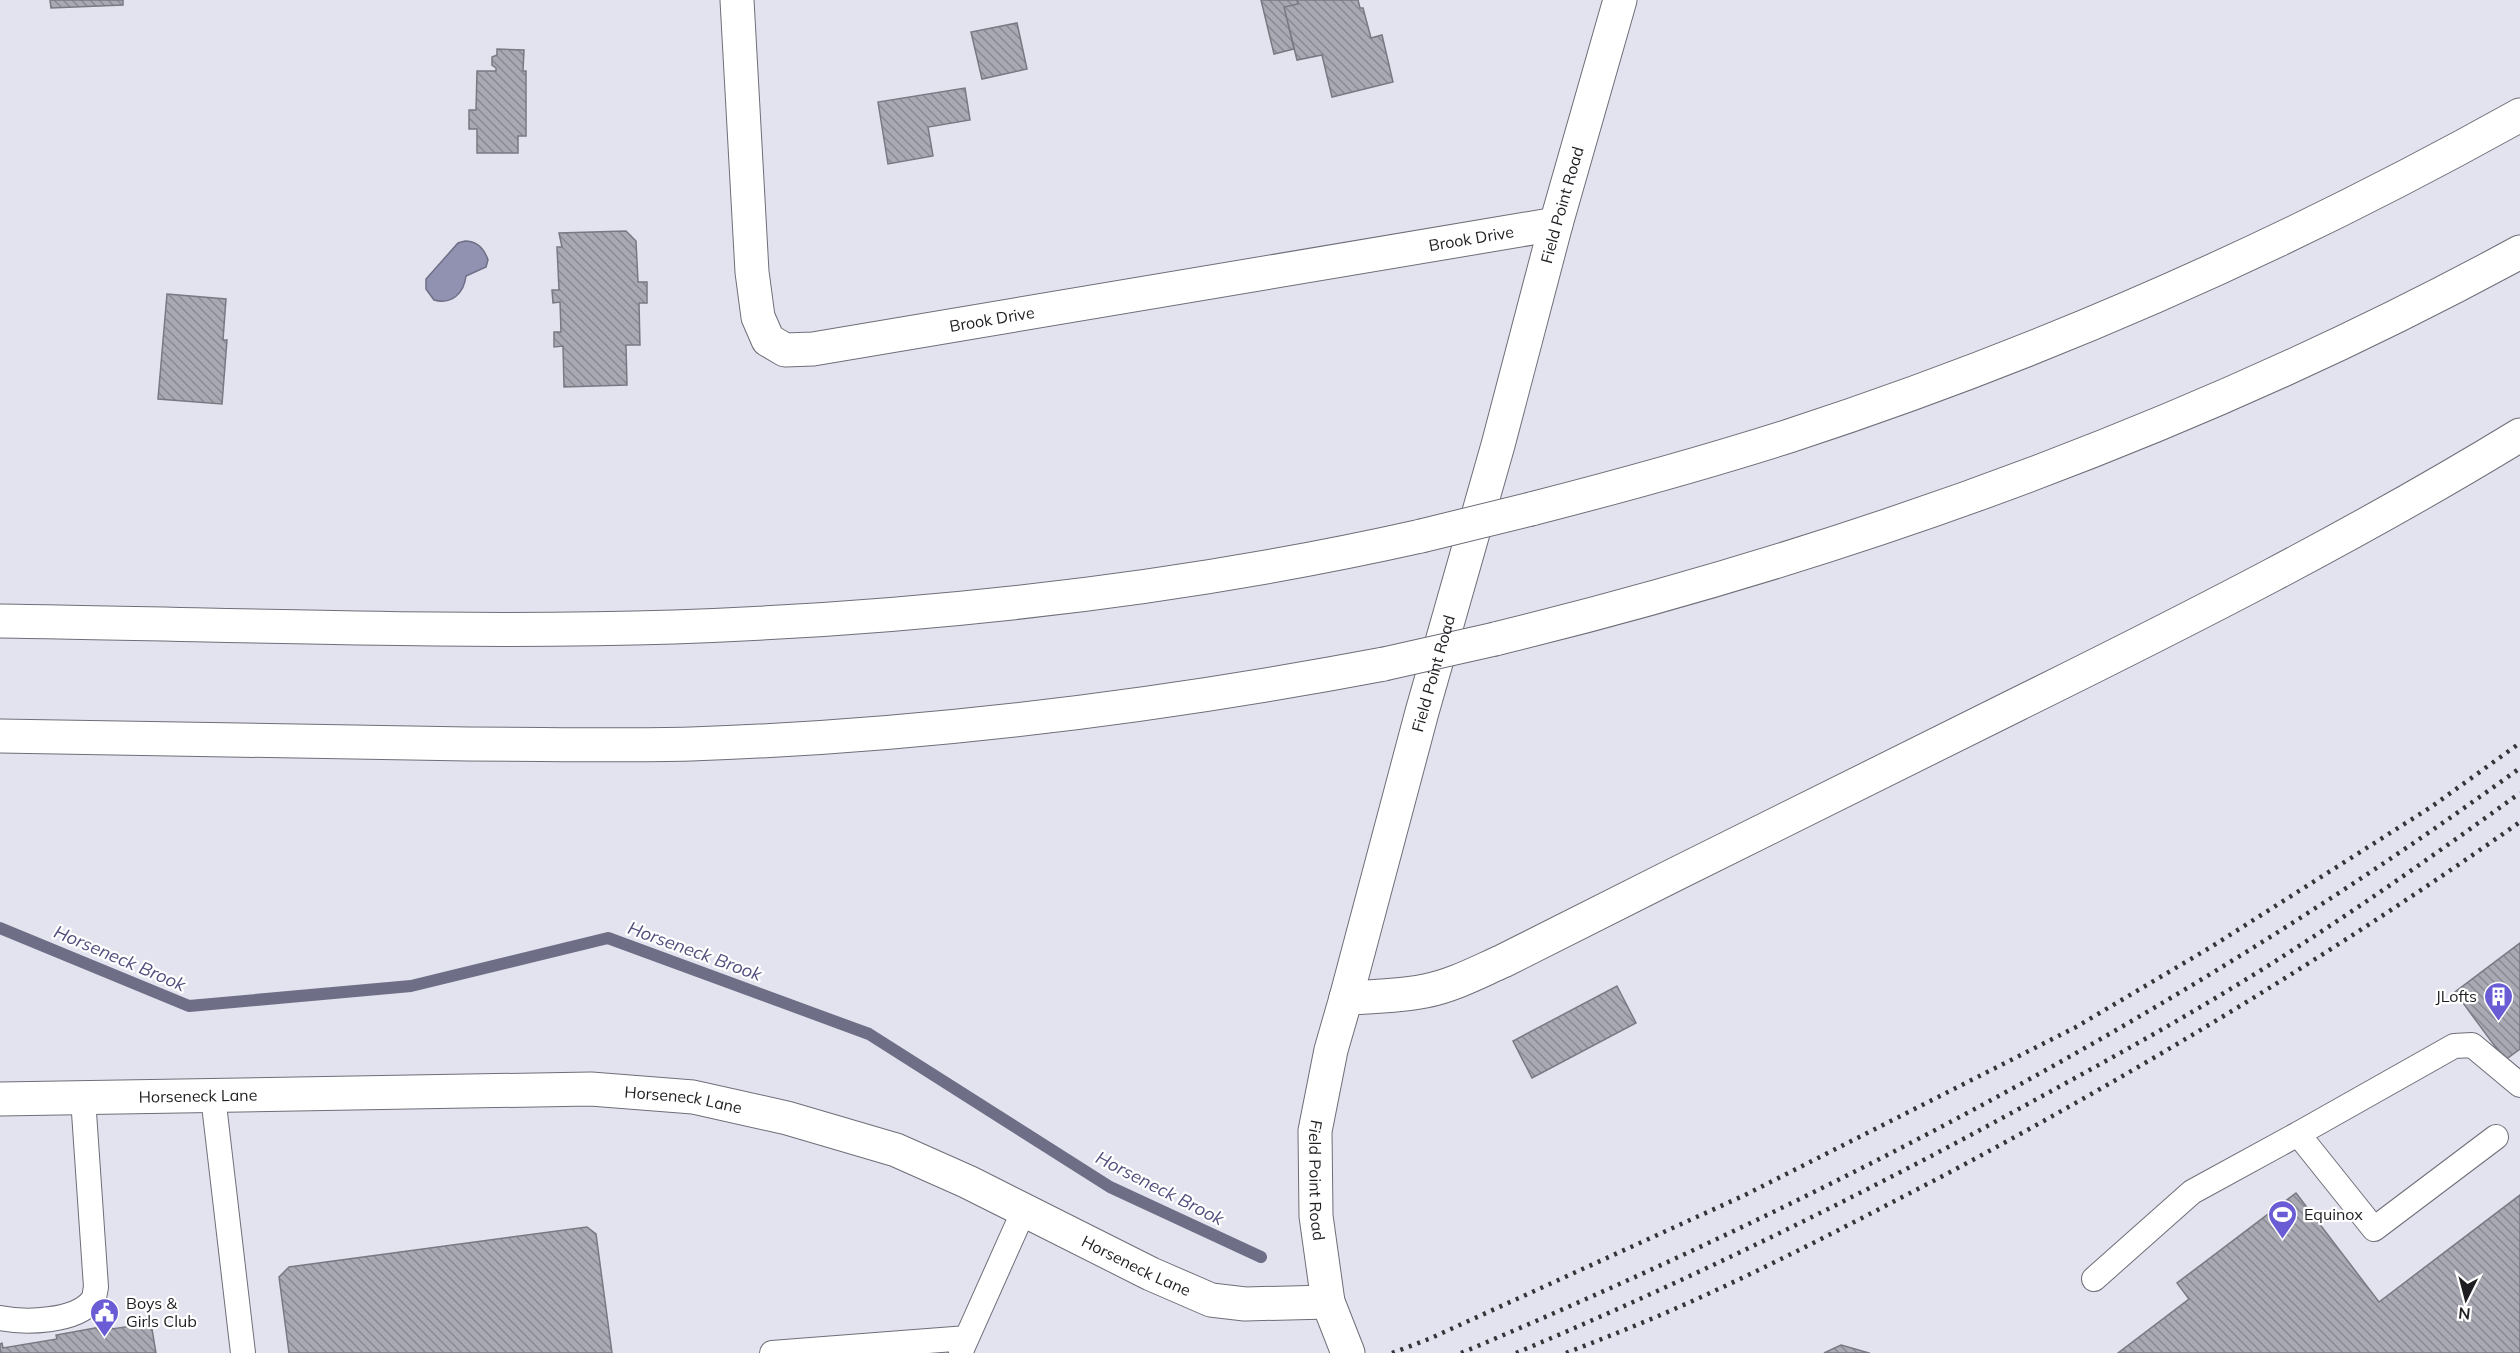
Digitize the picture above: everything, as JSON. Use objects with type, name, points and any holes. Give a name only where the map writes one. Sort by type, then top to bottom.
[{"type":"main road","name":"Brook Drive","points":[[737,0],[752,272],[758,317],[768,340],[785,350],[813,349],[1556,224]]},
{"type":"main road","name":"Field Point Road","points":[[1348,1353],[1328,1302],[1316,1215],[1315,1131],[1331,1050],[1619,1]]},
{"type":"main road","points":[[0,621],[532,629],[674,627],[815,620],[958,609],[1109,591],[1239,572],[1420,536],[1654,477],[1790,436],[2058,337],[2186,284],[2315,224],[2442,159],[2520,115]]},
{"type":"main road","points":[[0,736],[264,741],[690,744],[831,736],[972,724],[1112,708],[1252,689],[1384,664],[1495,639],[1669,594],[1806,553],[1941,508],[2063,463],[2204,405],[2336,346],[2520,252]]},
{"type":"main road","points":[[1346,998],[1385,997],[1426,991],[1465,978],[1503,961],[2231,596],[2377,518],[2520,435]]},
{"type":"main road","points":[[0,613],[110,623]]},
{"type":"main road","points":[[0,754],[264,741]]},
{"type":"main road","name":"Horseneck Lane","points":[[0,1099],[591,1089],[693,1097],[787,1118],[896,1150],[1024,1210],[1151,1274],[1211,1300],[1245,1304],[1328,1302]]},
{"type":"lane","points":[[2094,1279],[2192,1192],[2454,1046],[2472,1045],[2520,1085]]},
{"type":"lane","points":[[213,1096],[243,1353]]},
{"type":"lane","points":[[0,1318],[17,1322],[53,1319],[82,1310],[94,1299],[96,1287],[83,1098]]},
{"type":"lane","points":[[2298,1134],[2374,1229],[2496,1137]]},
{"type":"lane","points":[[772,1353],[964,1345],[1024,1210]]},
{"type":"water","points":[[473,242],[482,249],[488,260],[486,267],[466,276],[463,288],[452,299],[434,300],[426,289],[426,279],[458,243]]},
{"type":"building","points":[[50,0],[123,0],[123,5],[51,8]]},
{"type":"building","points":[[1261,0],[1297,0],[1298,4],[1284,7],[1294,49],[1274,54]]},
{"type":"building","points":[[1297,0],[1358,0],[1360,8],[1363,8],[1371,38],[1382,35],[1393,82],[1332,97],[1322,55],[1297,60],[1284,7],[1298,4]]},
{"type":"building","points":[[1017,23],[1027,69],[982,79],[971,32]]},
{"type":"building","points":[[497,49],[524,50],[526,136],[518,136],[518,153],[477,153],[477,129],[469,129],[469,110],[476,110],[477,71],[496,71],[492,65],[492,57],[497,55]]},
{"type":"building","points":[[965,88],[970,120],[928,127],[933,156],[888,164],[878,102]]},
{"type":"building","points":[[626,231],[636,241],[638,282],[647,282],[647,303],[639,303],[640,345],[626,345],[627,385],[564,387],[563,346],[554,347],[554,332],[561,332],[560,302],[553,303],[552,290],[559,290],[557,247],[562,247],[559,233]]},
{"type":"building","points":[[167,294],[226,299],[223,340],[227,340],[222,404],[158,399]]},
{"type":"building","name":"JLofts","points":[[2520,943],[2520,1049],[2505,1060],[2455,992]]},
{"type":"building","points":[[1617,986],[1636,1023],[1532,1078],[1513,1041]]},
{"type":"building","name":"Equinox","points":[[2296,1193],[2379,1302],[2520,1195],[2520,1353],[2118,1353],[2189,1299],[2177,1283]]},
{"type":"building","points":[[587,1227],[596,1234],[612,1353],[289,1353],[279,1277],[289,1267]]},
{"type":"building","name":"Boys & Girls Club","points":[[151,1323],[156,1353],[0,1353],[2,1343],[3,1348],[57,1339],[56,1335],[112,1325],[112,1329]]},
{"type":"building","points":[[1841,1345],[1869,1353],[1824,1353]]},
{"type":"waterway","name":"Horseneck Brook","points":[[0,928],[189,1006],[411,986],[608,938],[869,1034],[1110,1187],[1261,1257]]},
{"type":"railway","points":[[1392,1353],[1429,1339],[1745,1195],[2076,1027],[2211,947],[2431,807],[2520,743]]},
{"type":"railway","points":[[1461,1353],[1600,1293],[1738,1229],[1874,1162],[2007,1091],[2139,1017],[2268,938],[2395,855],[2520,768]]},
{"type":"railway","points":[[1516,1353],[1774,1236],[1964,1139],[2104,1062],[2207,1003],[2306,942],[2414,869],[2520,793]]},
{"type":"railway","points":[[1566,1353],[1688,1303],[1814,1242],[1939,1178],[2088,1096],[2307,964],[2450,871],[2520,822]]},
{"type":"place","name":"JLofts","points":[[2498,1022]]},
{"type":"place","name":"Equinox","points":[[2283,1240]]},
{"type":"place","name":"Boys & Girls Club","points":[[105,1338]]}]
